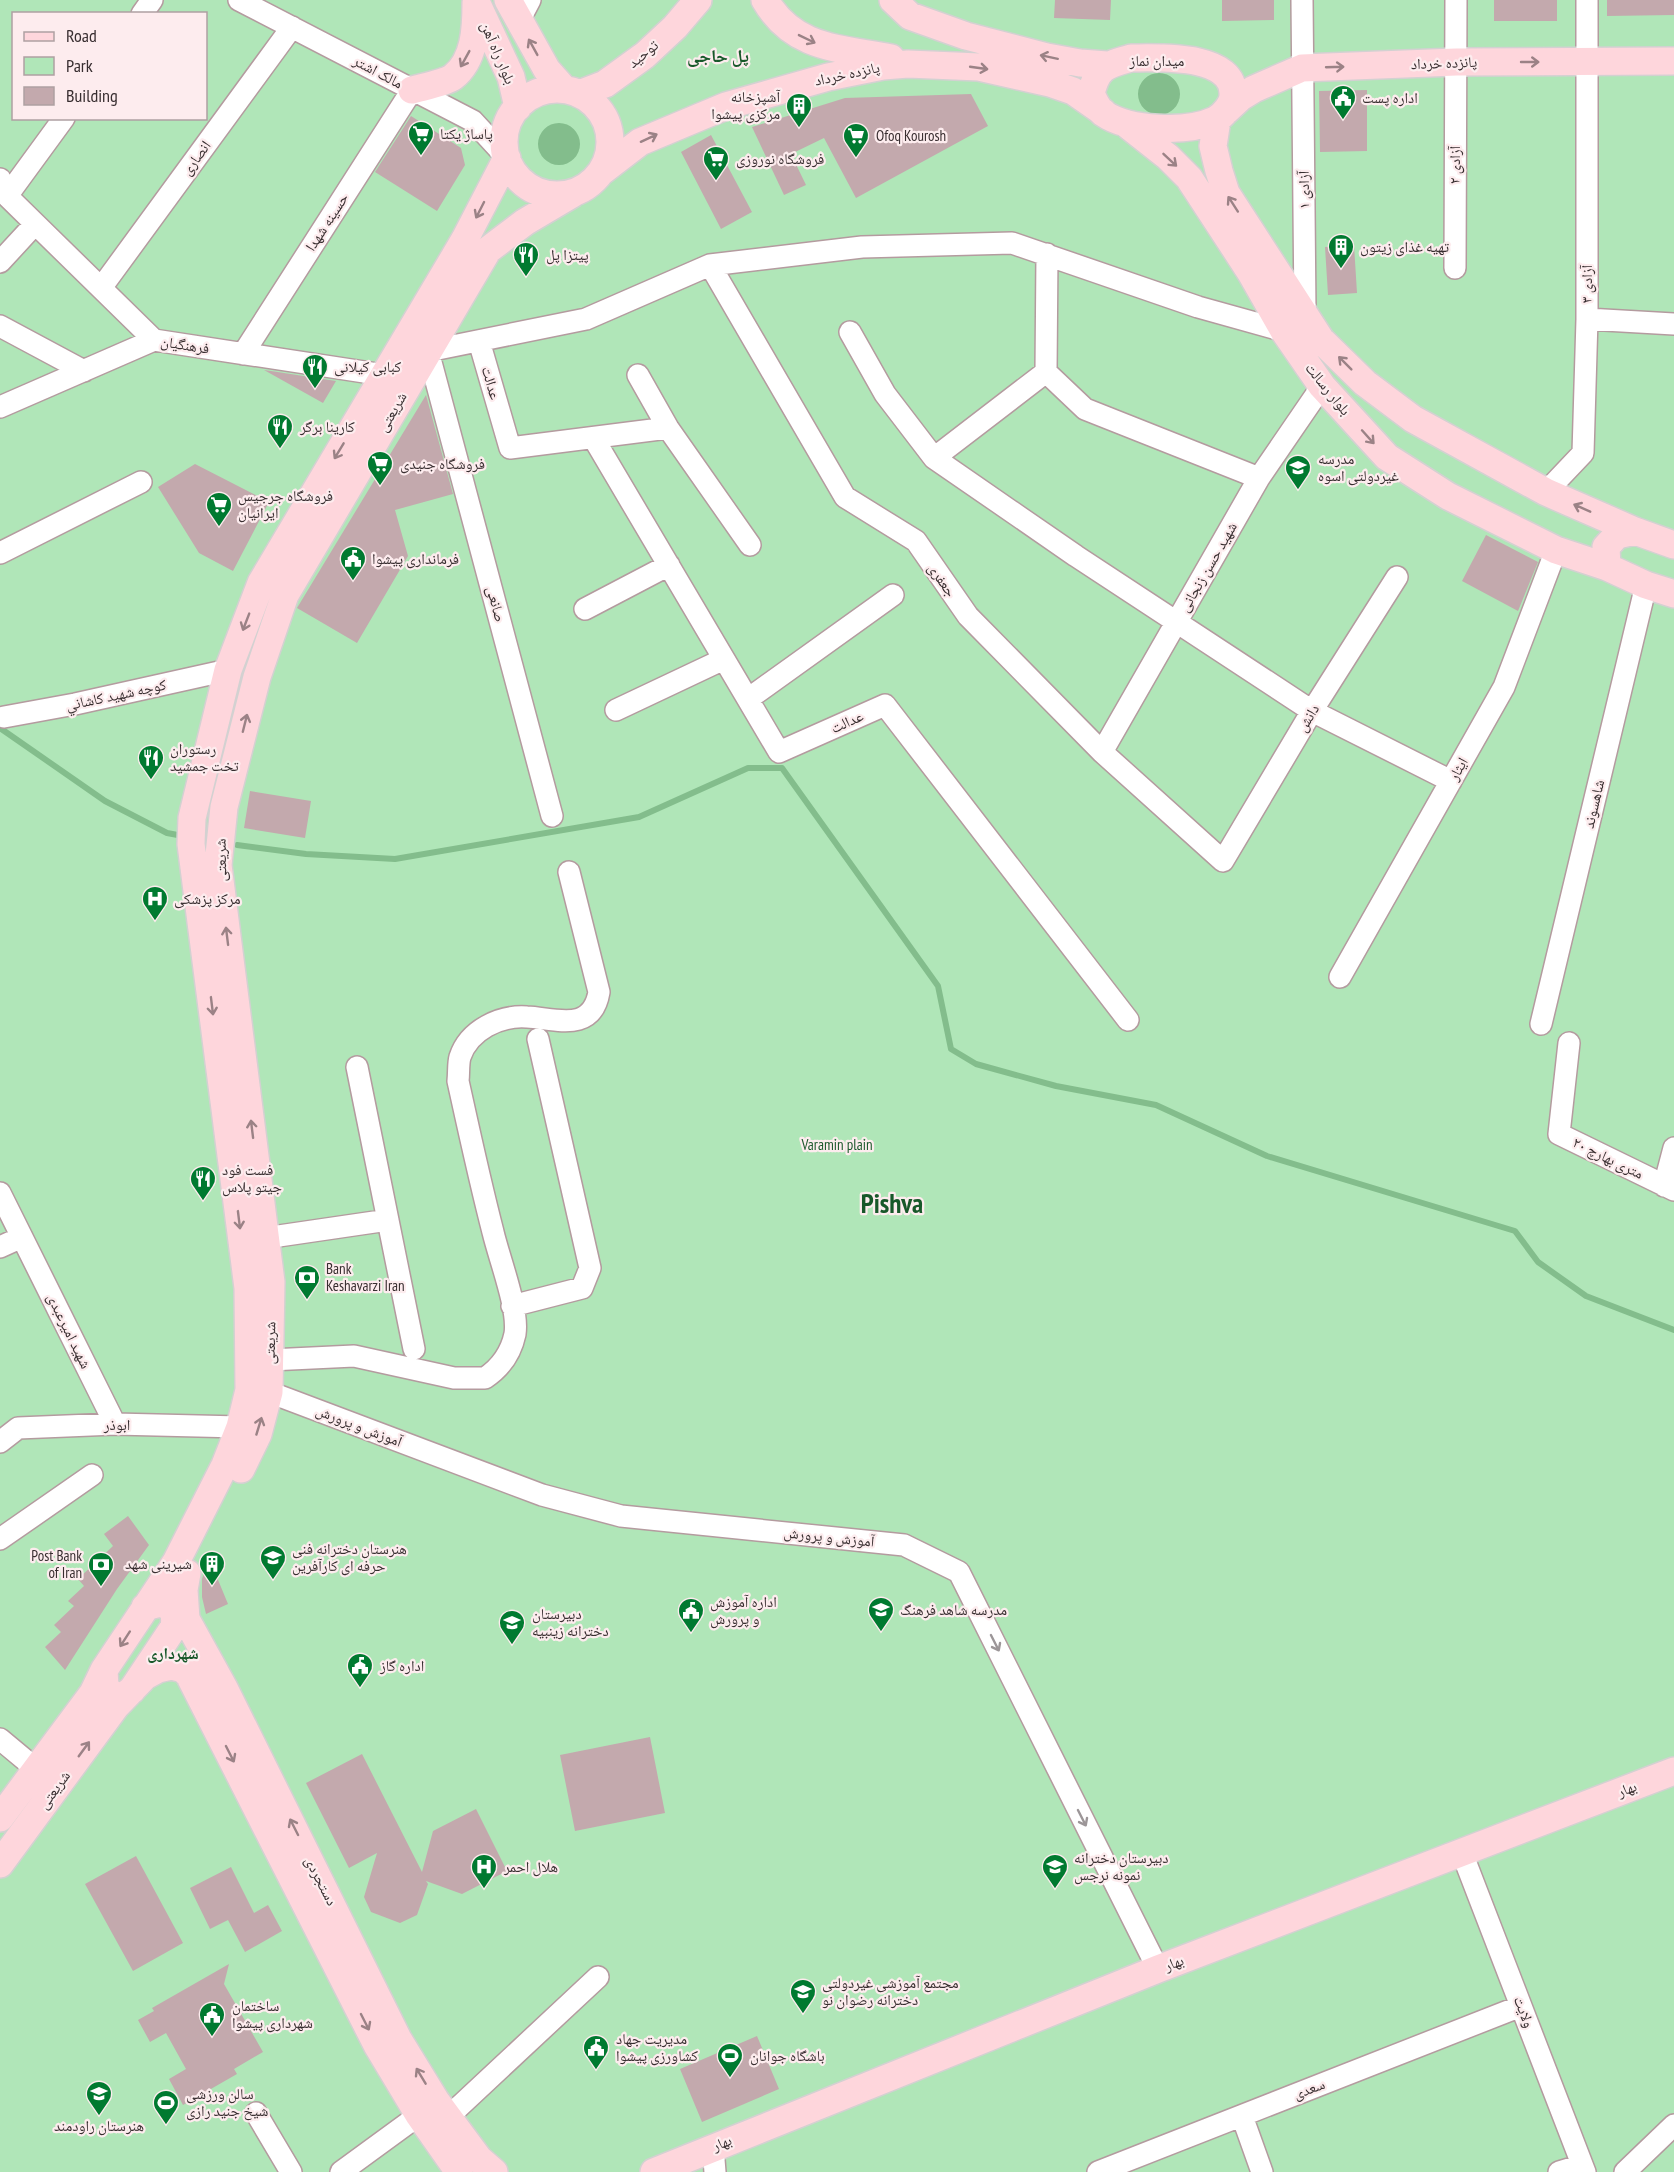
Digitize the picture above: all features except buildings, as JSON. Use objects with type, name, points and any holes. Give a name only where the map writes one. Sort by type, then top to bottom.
[{"type":"main road","name":"توحید","points":[[571,91],[605,84],[645,55],[675,27],[698,0]]},
{"type":"main road","points":[[765,0],[777,18],[788,28],[812,42],[829,48],[944,65]]},
{"type":"main road","points":[[892,0],[910,16],[966,36],[1080,63],[1107,65]]},
{"type":"main road","points":[[412,90],[452,78],[467,59],[476,34],[476,1]]},
{"type":"main road","name":"بلوار راه آهن","points":[[476,1],[511,77],[518,107]]},
{"type":"main road","points":[[519,7],[547,70],[571,91],[592,102],[602,113],[608,128],[610,143],[608,158],[601,172],[589,185],[574,193],[557,195],[541,193],[526,185],[515,173],[507,158],[506,131],[510,118],[518,107],[531,96],[547,90],[571,91]]},
{"type":"main road","name":"میدان نماز","points":[[1114,118],[1091,94],[1095,77],[1107,65],[1131,58],[1183,58],[1208,65],[1227,76],[1233,89],[1233,100],[1221,115]]},
{"type":"main road","name":"پانزده خرداد","points":[[1221,115],[1254,89],[1302,68],[1456,62],[1674,61]]},
{"type":"main road","name":"پانزده خرداد","points":[[601,172],[640,142],[726,106],[862,69],[908,64],[979,67],[1050,83],[1073,91],[1114,118]]},
{"type":"main road","points":[[1208,65],[1259,74],[1302,68]]},
{"type":"main road","points":[[1114,118],[1162,128],[1187,127],[1221,115]]},
{"type":"main road","name":"بلوار رسالت","points":[[1221,115],[1213,146],[1226,193],[1321,340],[1374,391],[1413,419],[1546,492],[1660,537]]},
{"type":"main road","name":"بلوار رسالت","points":[[1114,118],[1168,157],[1200,192],[1251,273],[1284,332],[1322,386],[1387,457],[1448,496],[1556,550],[1607,567],[1646,585],[1674,594]]},
{"type":"main road","name":"شریعتی","points":[[0,1818],[93,1693],[104,1671],[176,1562],[225,1465],[240,1427],[249,1390],[248,1288],[192,831],[228,670],[261,582],[465,239],[507,158]]},
{"type":"main road","name":"شریعتی","points":[[0,1864],[116,1706],[132,1690],[174,1620],[188,1573],[258,1434],[269,1392],[271,1282],[218,865],[224,807],[256,677],[285,595],[488,250],[525,222],[574,193]]},
{"type":"main road","points":[[1607,567],[1606,547],[1617,535],[1660,537]]},
{"type":"main road","name":"دستجردی","points":[[188,1573],[184,1590],[184,1611],[202,1647],[214,1695],[341,1948],[353,1974],[377,2045],[419,2115],[459,2172]]},
{"type":"main road","points":[[145,1607],[160,1603],[170,1607],[176,1633],[194,1640],[202,1647]]},
{"type":"main road","name":"دستجردی","points":[[132,1690],[152,1672],[171,1666],[183,1669],[214,1695]]},
{"type":"main road","points":[[104,1671],[103,1682],[112,1694],[125,1696],[132,1690]]},
{"type":"main road","name":"بهار","points":[[667,2169],[714,2159],[1158,1969],[1674,1772]]},
{"type":"main road","name":"دستجردی","points":[[353,1974],[398,2038],[448,2117],[479,2159],[494,2172]]},
{"type":"street","name":"مالک اشتر","points":[[238,0],[473,121],[507,158]]},
{"type":"street","name":"آزادی ۱","points":[[1302,0],[1305,312]]},
{"type":"street","name":"آزادی ۲","points":[[1455,268],[1456,0]]},
{"type":"street","name":"آزادی ۳","points":[[1546,492],[1583,453],[1587,319],[1587,0]]},
{"type":"street","name":"انصاری","points":[[101,288],[292,27]]},
{"type":"street","name":"حسینه شهدا","points":[[243,354],[412,90]]},
{"type":"street","points":[[3,187],[62,120]]},
{"type":"street","name":"فرهنگیان","points":[[3,187],[35,224],[154,340],[384,375]]},
{"type":"street","points":[[0,262],[35,224]]},
{"type":"street","points":[[428,351],[586,319],[710,265],[862,247],[1012,243],[1198,307],[1284,332]]},
{"type":"street","points":[[1047,254],[1046,372],[1085,409],[1259,478]]},
{"type":"street","name":"جعفری","points":[[710,265],[845,497],[916,541],[968,616],[1102,752],[1223,861]]},
{"type":"street","points":[[1587,319],[1674,324]]},
{"type":"street","points":[[0,326],[84,371]]},
{"type":"street","points":[[850,332],[885,394],[934,458],[1176,623],[1312,711],[1451,781]]},
{"type":"street","points":[[0,407],[154,340]]},
{"type":"street","name":"عدالت","points":[[479,341],[510,448],[668,428]]},
{"type":"street","name":"صانعی","points":[[428,351],[552,816]]},
{"type":"street","points":[[934,458],[1046,372]]},
{"type":"street","points":[[638,375],[668,428],[750,545]]},
{"type":"street","name":"شهید حسن زنجانی","points":[[1102,752],[1259,478],[1322,386]]},
{"type":"street","name":"عدالت","points":[[594,439],[779,752],[885,705],[1128,1020]]},
{"type":"street","points":[[0,553],[141,482]]},
{"type":"street","name":"ایثار","points":[[1340,978],[1504,687],[1556,550]]},
{"type":"street","points":[[585,609],[669,565]]},
{"type":"street","name":"دانش","points":[[1223,861],[1312,711],[1397,577]]},
{"type":"street","name":"شاهسوند","points":[[1541,1024],[1646,585]]},
{"type":"street","points":[[748,699],[893,595]]},
{"type":"street","points":[[616,710],[724,659]]},
{"type":"street","name":"كوچه شهيد كاشاني","points":[[4,717],[75,704],[228,670]]},
{"type":"street","points":[[270,1360],[354,1356],[454,1378],[484,1378],[501,1365],[510,1350],[515,1333],[512,1306],[458,1081],[460,1057],[478,1030],[498,1021],[525,1016],[567,1022],[578,1019],[596,1004],[599,992],[569,872]]},
{"type":"street","points":[[512,1306],[582,1288],[590,1268],[538,1039]]},
{"type":"street","name":"۲۰ متری بهارچ","points":[[1569,1043],[1559,1134],[1669,1188]]},
{"type":"street","points":[[357,1067],[414,1349]]},
{"type":"street","points":[[1669,1188],[1674,1148]]},
{"type":"street","name":"شهید امیرعبدی","points":[[0,1193],[115,1424]]},
{"type":"street","points":[[265,1238],[388,1220]]},
{"type":"street","points":[[0,1247],[22,1237]]},
{"type":"street","name":"آموزش و پرورش","points":[[269,1392],[542,1495],[621,1516],[904,1545],[960,1572],[1158,1969]]},
{"type":"street","name":"ابوذر","points":[[0,1442],[18,1428],[115,1424],[240,1427]]},
{"type":"street","points":[[0,1539],[93,1475]]},
{"type":"street","points":[[0,1739],[36,1769]]},
{"type":"street","name":"ولایت","points":[[1462,1853],[1584,2169]]},
{"type":"street","points":[[448,2117],[598,1977]]},
{"type":"street","name":"سعدی","points":[[1098,2172],[1119,2168],[1242,2116],[1521,2006]]},
{"type":"street","points":[[256,2113],[291,2172]]},
{"type":"street","points":[[341,2172],[419,2115]]},
{"type":"street","points":[[1242,2116],[1262,2172]]},
{"type":"street","points":[[1625,2172],[1674,2125]]},
{"type":"street","points":[[1559,2172],[1584,2169]]},
{"type":"green space","name":"Varamin plain","points":[[0,0],[1674,0],[1674,2172],[0,2172]]},
{"type":"shaded area","points":[[1159,73],[1174,79],[1180,94],[1174,109],[1159,115],[1144,109],[1138,94],[1144,79]]},
{"type":"shaded area","points":[[559,123],[574,129],[580,144],[574,159],[559,165],[544,159],[538,144],[544,129]]},
{"type":"waterway","points":[[0,728],[105,801],[167,833],[183,836]]},
{"type":"waterway","points":[[237,845],[306,854],[395,859],[639,817],[748,768],[782,768],[938,986],[951,1049],[976,1064],[1056,1086],[1156,1105],[1267,1156],[1515,1231],[1538,1262],[1586,1296],[1674,1330]]},
{"type":"place","name":"اداره پست","points":[[1343,121]]},
{"type":"place","name":"آشپزخانه مرکزی پیشوا","points":[[799,129]]},
{"type":"place","name":"پاساژ یکتا","points":[[421,157]]},
{"type":"place","name":"Ofoq Kourosh","points":[[856,159]]},
{"type":"place","name":"فروشگاه نوروزی","points":[[716,182]]},
{"type":"place","name":"تهیه غذای زیتون","points":[[1341,270]]},
{"type":"place","name":"پیتزا پل","points":[[526,278]]},
{"type":"place","name":"کبابی کیلانی","points":[[315,390]]},
{"type":"place","name":"کارینا برگر","points":[[280,450]]},
{"type":"place","name":"فروشگاه جنیدی","points":[[380,487]]},
{"type":"place","name":"مدرسه غیردولتی اسوه","points":[[1298,491]]},
{"type":"place","name":"فروشگاه جرجیس ایرانیان","points":[[219,528]]},
{"type":"place","name":"فرمانداری پیشوا","points":[[353,582]]},
{"type":"place","name":"رستوران تخت جمشید","points":[[151,781]]},
{"type":"place","name":"مرکز پزشکی","points":[[155,922]]},
{"type":"place","name":"فست فود جیتو پلاس","points":[[203,1202]]},
{"type":"place","name":"Bank Keshavarzi Iran","points":[[307,1301]]},
{"type":"place","name":"هنرستان دخترانه فنی حرفه ای کارآفرین","points":[[273,1581]]},
{"type":"place","name":"شیرینی شهد","points":[[212,1587]]},
{"type":"place","name":"Post Bank of Iran","points":[[101,1588]]},
{"type":"place","name":"مدرسه شاهد فرهنگ","points":[[881,1633]]},
{"type":"place","name":"اداره آموزش و پرورش","points":[[691,1634]]},
{"type":"place","name":"دبیرستان دخترانه زینبیه","points":[[512,1646]]},
{"type":"place","name":"اداره گاز","points":[[360,1689]]},
{"type":"place","name":"هلال احمر","points":[[484,1890]]},
{"type":"place","name":"دبیرستان دخترانه نمونه نرجس","points":[[1055,1890]]},
{"type":"place","name":"مجتمع آموزشی غیردولتی دخترانه رضوان نو","points":[[803,2015]]},
{"type":"place","name":"ساختمان شهرداری پیشوا","points":[[212,2038]]},
{"type":"place","name":"مدیریت جهاد کشاورزی پیشوا","points":[[596,2071]]},
{"type":"place","name":"باشگاه جوانان","points":[[730,2079]]},
{"type":"place","name":"هنرستان راودمند","points":[[99,2117]]},
{"type":"place","name":"سالن ورزشی شیخ جنید رازی","points":[[166,2126]]},
{"type":"district","name":"پل حاجی","points":[[718,56]]},
{"type":"district","name":"Pishva","points":[[892,1204]]},
{"type":"district","name":"شهرداری","points":[[173,1653]]}]
